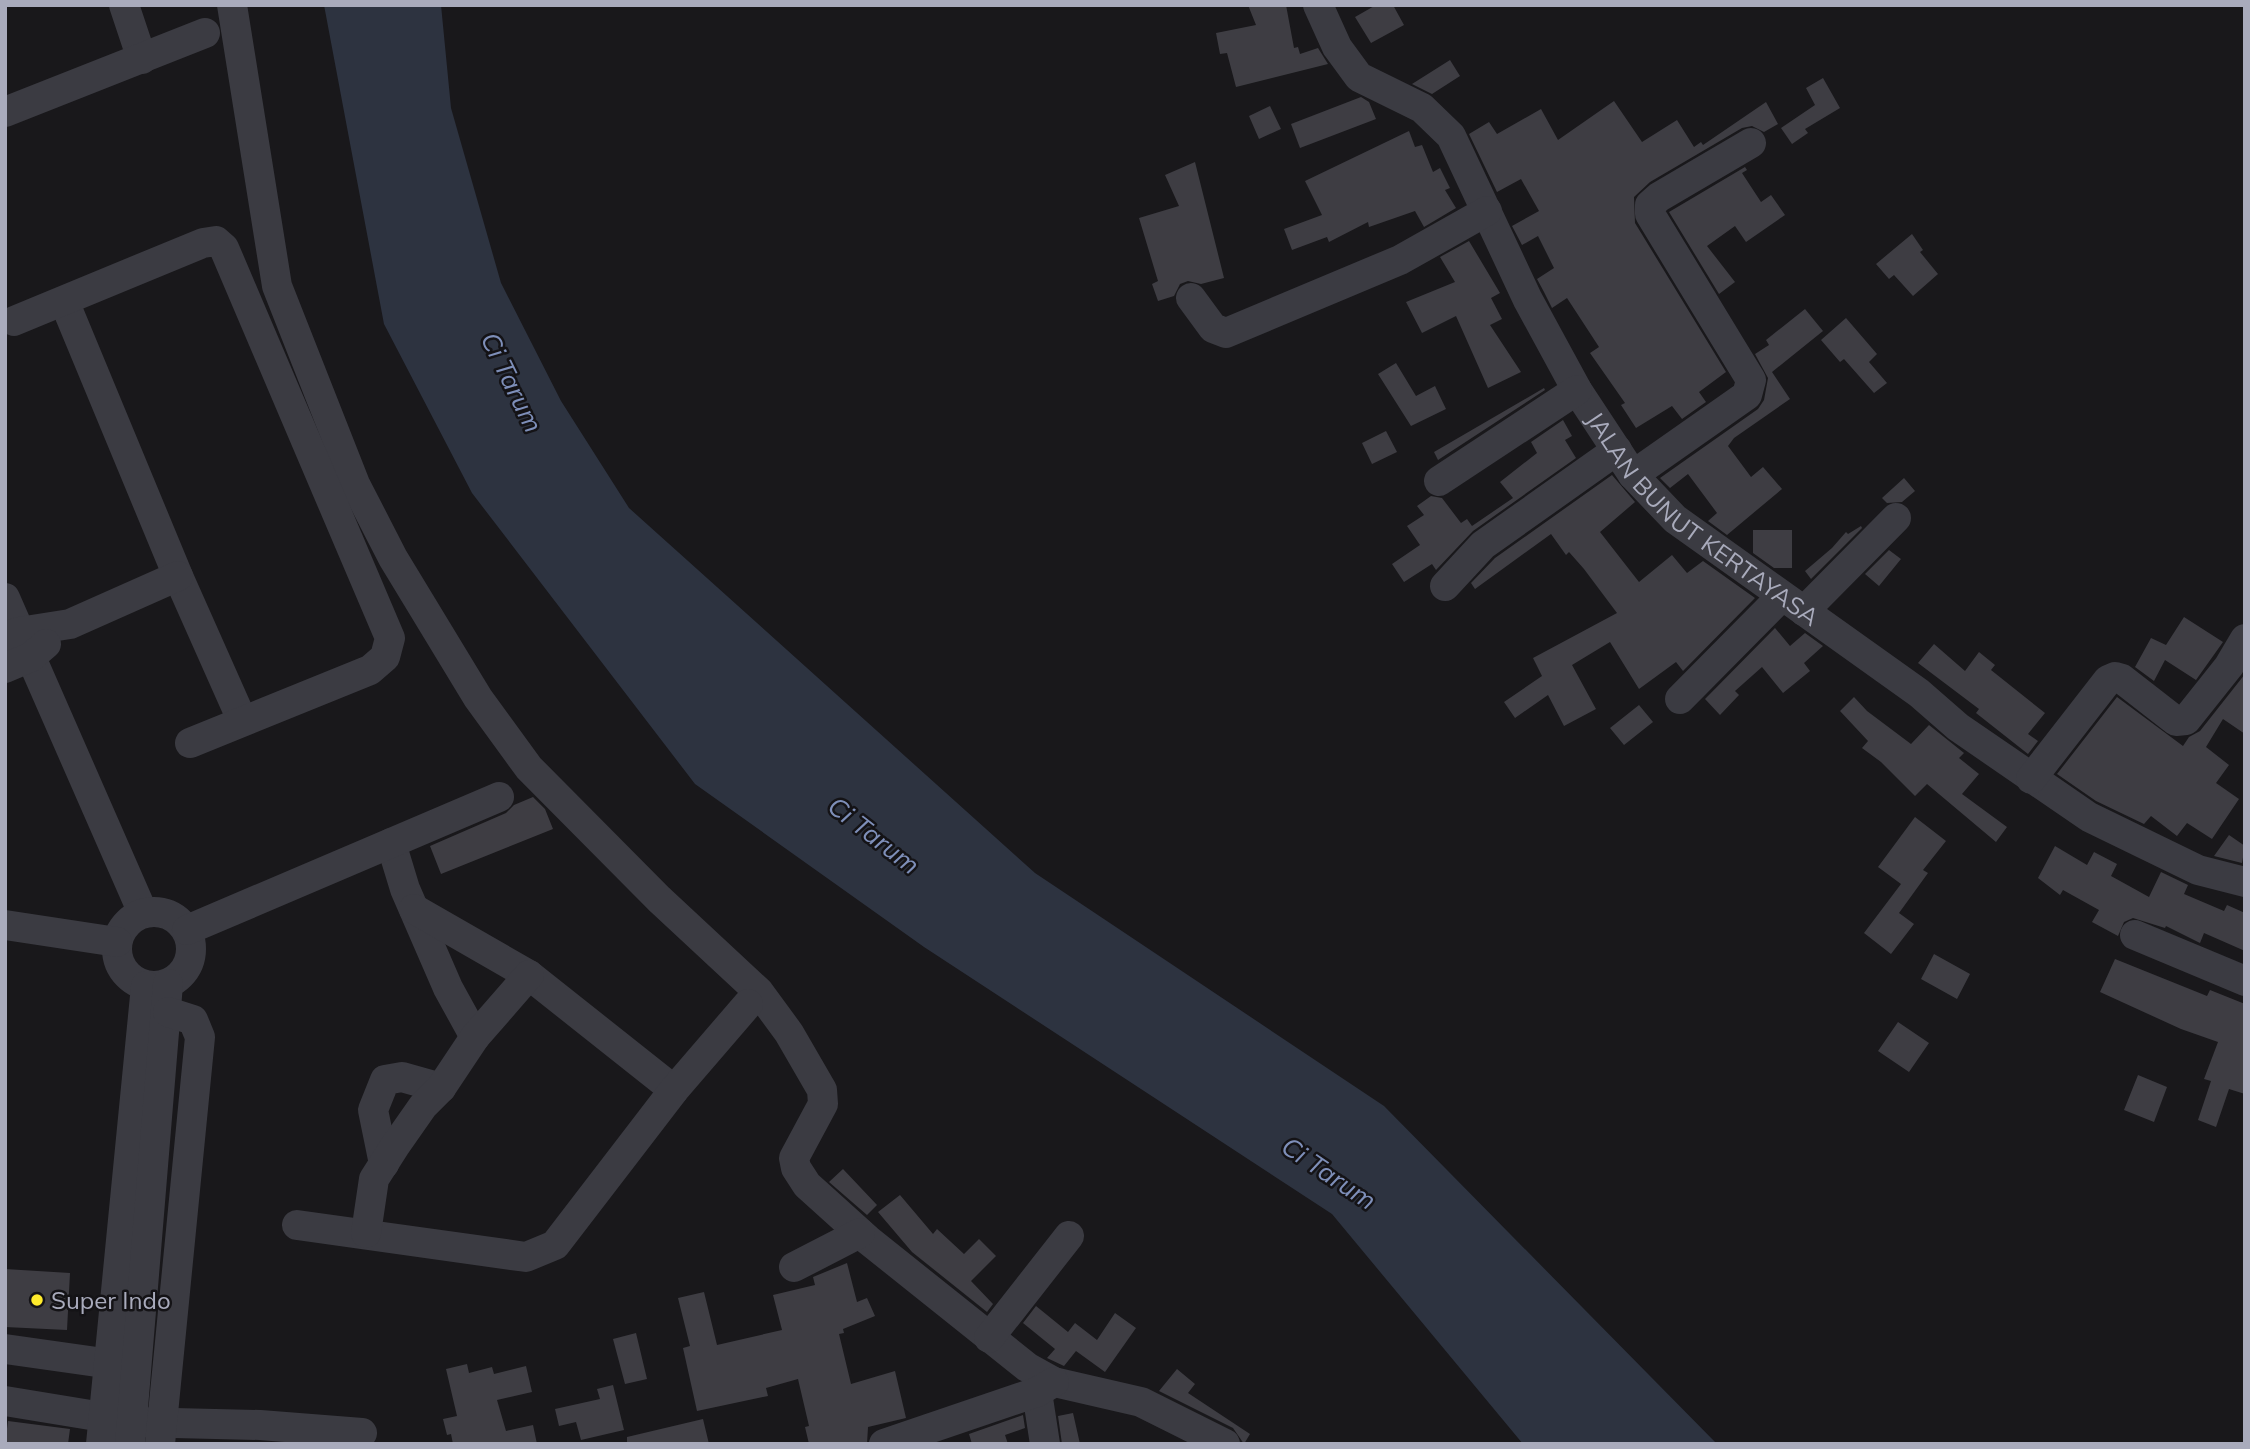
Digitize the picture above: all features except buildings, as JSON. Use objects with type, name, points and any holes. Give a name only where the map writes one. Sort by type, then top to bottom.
[{"type":"street","points":[[124,5],[142,59]]},
{"type":"street","points":[[232,5],[277,286],[355,484],[393,558],[478,698],[530,768],[659,899],[759,992],[789,1032],[822,1090],[823,1104],[794,1158],[796,1168],[807,1185],[860,1233],[1027,1367],[1046,1387],[1045,1444]]},
{"type":"street","name":"JALAN BUNUT KERTAYASA","points":[[1318,5],[1337,47],[1359,77],[1422,108],[1451,136],[1528,300],[1577,390],[1633,475],[1675,519],[2031,779],[2089,817],[2198,870],[2245,881]]},
{"type":"street","points":[[5,112],[205,33]]},
{"type":"street","points":[[1633,475],[1747,396],[1751,386],[1751,380],[1650,214],[1650,205],[1659,197],[1751,143]]},
{"type":"street","points":[[1191,298],[1213,328],[1226,333],[1400,260],[1487,211]]},
{"type":"street","points":[[14,321],[203,243],[216,241],[224,248],[390,638],[385,657],[370,670],[190,743]]},
{"type":"street","points":[[64,301],[178,576],[242,720]]},
{"type":"street","points":[[1439,481],[1577,390]]},
{"type":"street","points":[[1445,586],[1483,545],[1617,450]]},
{"type":"street","points":[[1680,699],[1896,518]]},
{"type":"street","points":[[15,649],[178,576]]},
{"type":"street","points":[[5,598],[15,649],[143,913]]},
{"type":"street","points":[[2031,779],[2108,680],[2115,677],[2122,679],[2176,721],[2186,720],[2237,671],[2245,639]]},
{"type":"street","points":[[187,930],[499,797]]},
{"type":"street","points":[[391,843],[414,909],[448,988],[475,1037]]},
{"type":"street","points":[[414,909],[530,975],[674,1090]]},
{"type":"street","points":[[117,1432],[111,1364],[161,994],[185,970],[192,948],[187,930],[175,918],[159,911],[143,913],[122,929],[117,942],[118,961],[129,977],[161,994],[193,1020],[200,1037],[161,1432]]},
{"type":"street","points":[[5,925],[117,942]]},
{"type":"street","points":[[2135,935],[2245,981]]},
{"type":"street","points":[[366,1233],[374,1179],[423,1105],[441,1088],[475,1037],[530,975]]},
{"type":"street","points":[[117,1432],[161,994]]},
{"type":"street","points":[[297,1225],[526,1256],[555,1245],[674,1090],[748,1004]]},
{"type":"street","points":[[384,1164],[373,1110],[385,1080],[402,1077],[441,1088]]},
{"type":"street","points":[[794,1267],[860,1233]]},
{"type":"street","points":[[989,1338],[1069,1236]]},
{"type":"street","points":[[5,1349],[111,1364]]},
{"type":"street","points":[[884,1444],[1046,1387],[1142,1402],[1226,1444]]},
{"type":"street","points":[[5,1401],[117,1432],[362,1433]]},
{"type":"water","name":"Ci Tarum","points":[[324,5],[441,5],[451,108],[501,283],[561,401],[629,508],[1035,873],[1384,1106],[1717,1444],[1523,1444],[1332,1214],[924,947],[695,784],[472,493],[384,324]]},
{"type":"place","name":"Super Indo","points":[[37,1300]]}]
